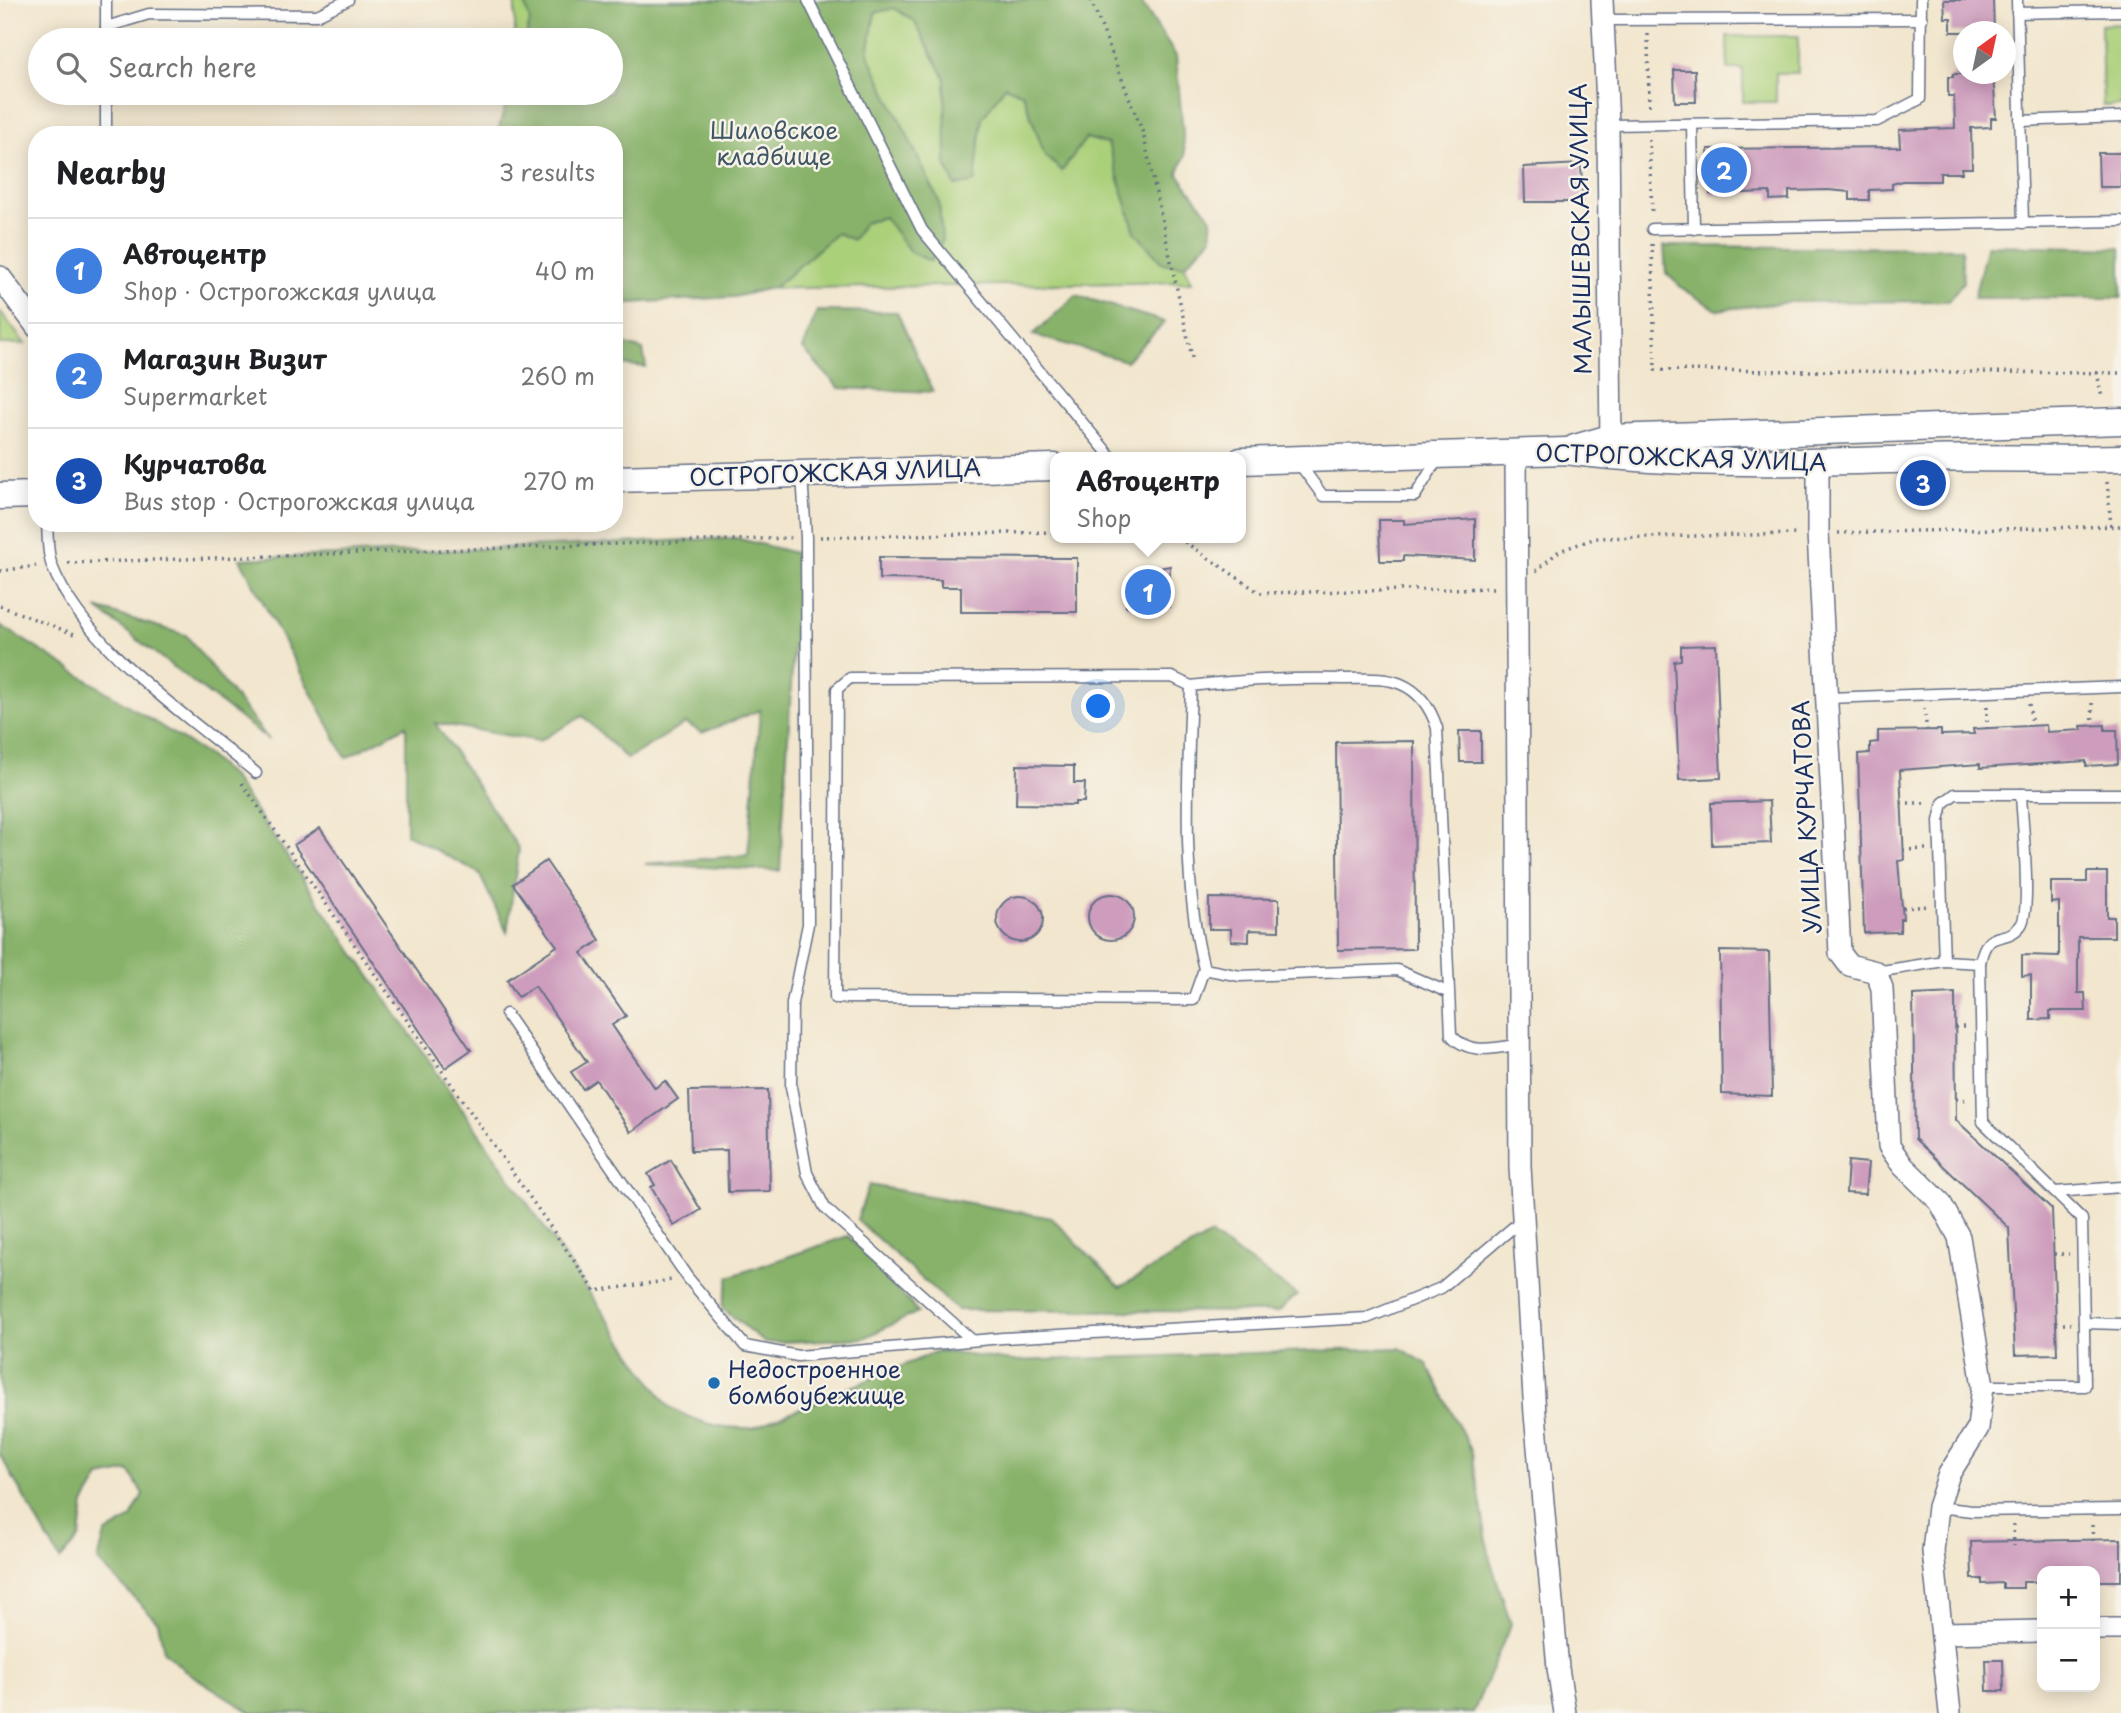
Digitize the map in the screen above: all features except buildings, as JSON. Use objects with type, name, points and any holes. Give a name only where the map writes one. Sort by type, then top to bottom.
[{"type":"street","name":"МАЛЫШЕВСКАЯ УЛИЦА","points":[[1603,10],[1608,125],[1610,447]]},
{"type":"street","points":[[0,276],[28,315]]},
{"type":"street","points":[[1610,447],[2121,421]]},
{"type":"street","name":"ОСТРОГОЖСКАЯ УЛИЦА","points":[[1246,461],[1516,454],[1610,447],[1818,464],[1925,459],[2121,458]]},
{"type":"street","points":[[1516,454],[1523,1219],[1535,1414],[1565,1713]]},
{"type":"street","name":"УЛИЦА КУРЧАТОВА","points":[[1818,464],[1818,533],[1840,953],[1849,965],[1876,972]]},
{"type":"street","name":"ОСТРОГОЖСКАЯ УЛИЦА","points":[[623,479],[1050,467]]},
{"type":"street","points":[[0,496],[28,495]]},
{"type":"street","points":[[1876,972],[1882,988],[1889,1146],[1903,1166],[1940,1202],[1959,1237],[1983,1386],[1978,1428],[1949,1474],[1938,1507],[1933,1551],[1950,1713]]},
{"type":"street","points":[[2100,1629],[2121,1629]]},
{"type":"street","points":[[1942,1633],[2037,1631]]},
{"type":"lane","points":[[106,0],[106,27],[149,14],[317,15],[348,0]]},
{"type":"lane","points":[[808,0],[922,230],[1107,452]]},
{"type":"lane","points":[[1608,125],[1877,121],[1920,99],[1921,0]]},
{"type":"lane","points":[[2017,0],[2022,223]]},
{"type":"lane","points":[[1603,10],[1648,20],[1922,19]]},
{"type":"lane","points":[[2017,13],[2121,11]]},
{"type":"lane","points":[[106,105],[106,126]]},
{"type":"lane","points":[[2020,121],[2121,117]]},
{"type":"lane","points":[[1692,124],[1694,229]]},
{"type":"lane","points":[[1652,229],[2121,221]]},
{"type":"lane","points":[[1297,460],[1323,496],[1415,496],[1440,456]]},
{"type":"lane","points":[[802,474],[806,538],[808,924],[792,1003],[792,1087],[807,1173],[825,1208],[972,1340]]},
{"type":"lane","points":[[48,532],[51,564],[78,613],[132,670],[256,773]]},
{"type":"lane","points":[[1191,686],[1187,804],[1193,925],[1204,969],[1193,1000],[835,998],[837,689],[850,678],[1172,677],[1191,686],[1256,678],[1374,680],[1400,683],[1420,697],[1432,711],[1437,728],[1451,1035],[1460,1045],[1485,1050],[1521,1044]]},
{"type":"lane","points":[[1828,698],[2121,687]]},
{"type":"lane","points":[[1944,961],[1938,821],[1943,803],[1955,794],[2121,794]]},
{"type":"lane","points":[[1983,1386],[2085,1386],[2082,1219],[1983,1122],[1980,963],[1982,950],[1991,938],[2012,933],[2027,914],[2021,794]]},
{"type":"lane","points":[[1876,972],[1944,961],[1980,963]]},
{"type":"lane","points":[[1204,969],[1240,976],[1397,970],[1447,992]]},
{"type":"lane","points":[[506,1014],[688,1278],[745,1346],[798,1356],[972,1340],[1367,1318],[1441,1288],[1523,1219]]},
{"type":"lane","points":[[2055,1192],[2121,1187]]},
{"type":"lane","points":[[2084,1323],[2121,1324]]},
{"type":"lane","points":[[1938,1507],[2012,1511],[2121,1509]]},
{"type":"path","points":[[1091,0],[1143,133],[1193,362]]},
{"type":"path","points":[[1648,20],[1655,370],[2121,373]]},
{"type":"path","points":[[1186,543],[1260,593],[1518,586],[1559,551],[1596,538],[2121,526]]},
{"type":"path","points":[[806,538],[1050,532]]},
{"type":"path","points":[[0,571],[51,564],[789,539]]},
{"type":"path","points":[[0,606],[109,646]]},
{"type":"path","points":[[2091,688],[2093,725]]},
{"type":"path","points":[[2028,691],[2032,726]]},
{"type":"path","points":[[1986,692],[1987,728]]},
{"type":"path","points":[[1923,694],[1927,731]]},
{"type":"path","points":[[230,751],[242,783],[595,1291],[688,1278]]},
{"type":"path","points":[[1901,803],[1943,803]]},
{"type":"path","points":[[1903,850],[1939,848]]},
{"type":"path","points":[[1903,908],[1942,906]]},
{"type":"path","points":[[2012,1511],[2014,1546]]},
{"type":"green space","name":"Шиловское кладбище","points":[[515,0],[1069,0],[1192,282],[623,291],[623,126],[534,126],[583,105],[623,105],[623,28],[515,28]]},
{"type":"green space","name":"Шиловское кладбище","points":[[524,0],[1140,0],[1176,56],[1185,156],[1178,174],[1211,218],[1212,237],[1184,266],[1162,263],[1135,232],[1108,144],[1086,138],[1062,171],[1045,156],[1023,94],[1005,86],[982,119],[975,182],[955,186],[946,164],[945,78],[914,21],[894,8],[875,13],[868,54],[939,201],[942,241],[931,261],[911,253],[884,217],[864,223],[853,240],[837,233],[775,287],[734,297],[623,302],[623,126],[500,126],[506,105],[623,105],[623,28],[528,28],[530,21]]},
{"type":"green space","points":[[2121,24],[2121,106],[2103,106],[2101,25]]},
{"type":"green space","points":[[1727,36],[1798,36],[1798,73],[1776,73],[1776,102],[1743,102],[1743,69],[1728,69]]},
{"type":"green space","points":[[1987,245],[2121,248],[2121,298],[1974,298]]},
{"type":"green space","points":[[1664,246],[1961,248],[1963,282],[1948,301],[1790,302],[1717,310],[1682,288],[1666,273]]},
{"type":"green space","points":[[1076,295],[1165,322],[1126,361],[1033,335]]},
{"type":"green space","points":[[0,311],[25,344],[0,344]]},
{"type":"green space","points":[[817,311],[897,312],[933,392],[839,388],[803,349]]},
{"type":"green space","points":[[623,344],[643,350],[646,367],[623,365]]},
{"type":"green space","points":[[736,538],[799,554],[780,871],[645,864],[748,855],[760,710],[702,733],[686,723],[627,759],[583,716],[539,741],[435,723],[519,849],[507,932],[479,873],[406,834],[406,726],[346,758],[240,559]]},
{"type":"green space","points":[[96,608],[186,635],[269,740]]},
{"type":"green space","points":[[0,625],[207,755],[232,777],[668,1406],[679,1412],[719,1426],[753,1428],[938,1351],[1012,1361],[1400,1348],[1427,1364],[1472,1452],[1490,1559],[1511,1624],[1473,1713],[252,1713],[184,1670],[164,1651],[158,1622],[98,1561],[105,1534],[131,1518],[143,1494],[129,1471],[100,1477],[84,1504],[80,1537],[60,1560],[0,1455]]},
{"type":"green space","points":[[869,1185],[1052,1218],[1120,1287],[1211,1235],[1297,1295],[1278,1312],[957,1310],[857,1220]]},
{"type":"green space","points":[[848,1236],[918,1312],[864,1338],[765,1343],[722,1308],[729,1277]]},
{"type":"place","name":"Магазин Визит","points":[[1724,170]]},
{"type":"place","name":"Курчатова","points":[[1923,483]]},
{"type":"place","name":"Автоцентр","points":[[1148,592]]},
{"type":"place","name":"Недостроенное бомбоубежище","points":[[714,1383]]}]
